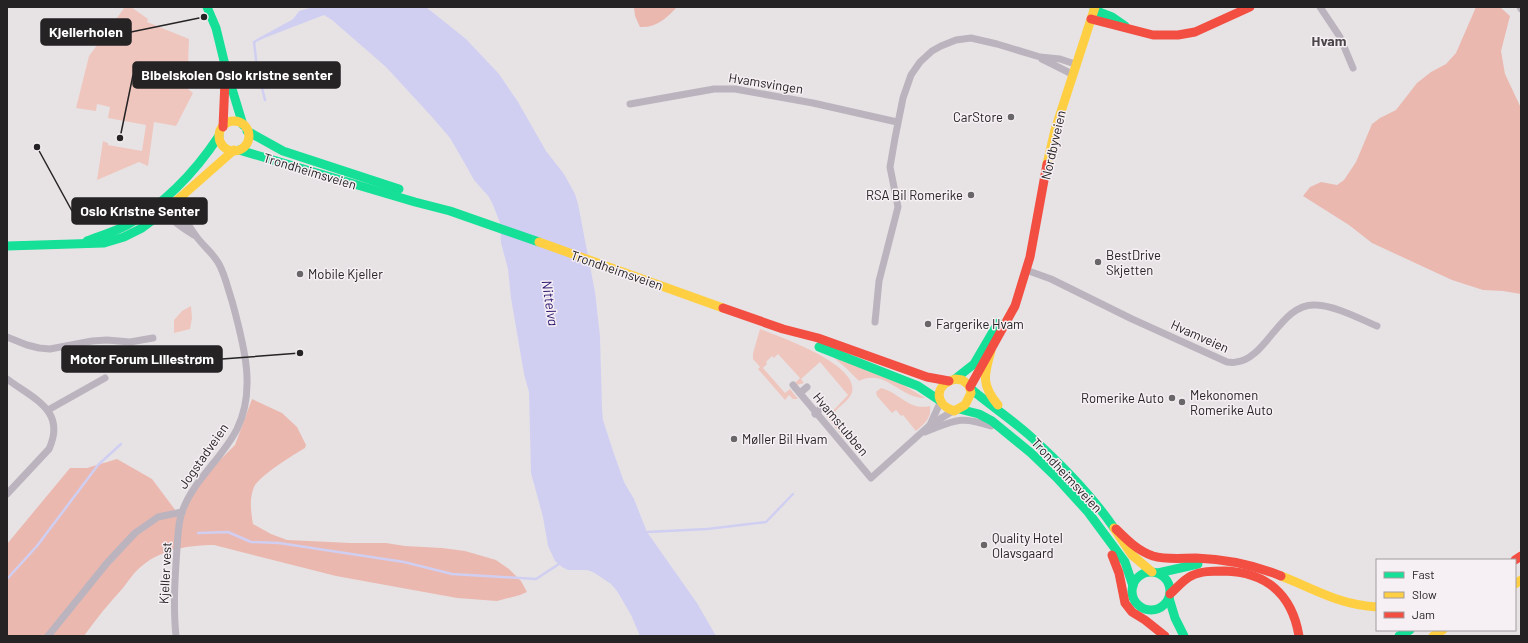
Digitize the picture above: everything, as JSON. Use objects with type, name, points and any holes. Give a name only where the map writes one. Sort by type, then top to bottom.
[{"type":"main road","points":[[1091,19],[1109,25],[1161,36],[1195,32],[1250,7]]},
{"type":"main road","points":[[1095,8],[1128,28]]},
{"type":"main road","name":"Nordbyveien","points":[[971,388],[1015,306],[1022,285],[1051,146],[1072,74],[1095,8]]},
{"type":"main road","points":[[7,246],[103,243],[122,237],[138,230],[170,209],[213,168],[243,147],[248,140],[226,70],[219,37],[210,10]]},
{"type":"main road","points":[[79,243],[111,232],[132,222],[163,200],[203,159],[219,136],[223,126],[226,70]]},
{"type":"main road","points":[[223,126],[235,121],[245,128]]},
{"type":"main road","name":"Trondheimsveien","points":[[245,128],[265,142],[283,151],[417,195],[450,211],[485,224],[783,329],[818,338],[927,377],[952,380]]},
{"type":"main road","points":[[219,136],[224,146],[237,150]]},
{"type":"main road","name":"Trondheimsveien","points":[[237,150],[450,211]]},
{"type":"main road","name":"Nordbyveien","points":[[952,380],[974,364],[1022,285]]},
{"type":"main road","name":"Trondheimsveien","points":[[783,329],[843,358],[918,386],[940,402]]},
{"type":"main road","points":[[991,351],[985,377],[986,388],[992,398],[1012,422]]},
{"type":"main road","points":[[952,380],[966,382],[971,388],[969,400],[956,410],[944,408],[940,402],[940,391],[952,380]]},
{"type":"main road","name":"Trondheimsveien","points":[[971,388],[989,405],[1039,444],[1067,471],[1116,529],[1125,546],[1132,555],[1155,573]]},
{"type":"main road","name":"Trondheimsveien","points":[[956,410],[979,414],[1007,432],[1057,478],[1099,526],[1125,562],[1133,586]]},
{"type":"main road","points":[[1099,526],[1103,541],[1116,563],[1128,608],[1165,636]]},
{"type":"main road","points":[[1116,529],[1139,549],[1153,556],[1170,559],[1196,558],[1241,563],[1257,567],[1332,599],[1360,606],[1376,607]]},
{"type":"main road","points":[[1222,562],[1197,564],[1155,573],[1146,573],[1138,578],[1133,586],[1132,594],[1140,607],[1152,611],[1161,608],[1185,580],[1197,574],[1224,571],[1252,575],[1273,586],[1286,599],[1295,614],[1299,636]]},
{"type":"main road","points":[[1155,573],[1168,582],[1175,618],[1184,636]]},
{"type":"main road","points":[[1148,610],[1161,622],[1171,636]]},
{"type":"main road","points":[[1399,636],[1408,631]]},
{"type":"street","points":[[1320,7],[1340,37],[1352,68]]},
{"type":"street","points":[[874,322],[879,281],[898,207],[890,167],[897,122],[903,98],[915,69],[932,51],[945,44],[963,39],[979,40],[1040,57],[1060,59],[1076,64]]},
{"type":"street","points":[[1040,57],[1072,74]]},
{"type":"street","name":"Hvamsvingen","points":[[630,104],[714,89],[735,89],[813,103],[897,122]]},
{"type":"street","points":[[163,200],[170,209]]},
{"type":"street","name":"Jogstadveien","points":[[170,209],[175,222],[197,238],[216,259],[224,275],[242,342],[246,367],[247,389],[243,411],[237,428],[226,447],[189,497],[182,512]]},
{"type":"street","name":"Hvamveien","points":[[1026,270],[1051,279],[1132,319],[1227,362],[1237,363],[1248,358],[1260,348],[1280,324],[1296,310],[1304,306],[1316,305],[1338,310],[1377,326]]},
{"type":"street","points":[[7,337],[27,345],[50,349],[92,341],[107,340],[130,342],[153,338]]},
{"type":"street","points":[[48,410],[105,378]]},
{"type":"street","points":[[7,379],[48,410],[55,424],[53,441],[50,449],[7,494]]},
{"type":"street","name":"Hvamstubben","points":[[793,385],[815,414],[871,478],[923,433]]},
{"type":"street","points":[[800,393],[807,387]]},
{"type":"street","points":[[923,433],[930,425],[940,402]]},
{"type":"street","points":[[815,414],[823,406]]},
{"type":"street","points":[[930,425],[956,410]]},
{"type":"street","points":[[923,433],[951,421],[961,420],[983,424],[1007,432]]},
{"type":"street","points":[[48,636],[107,563],[135,533],[158,517],[182,512]]},
{"type":"street","name":"Kjeller vest","points":[[176,636],[174,599],[175,572],[179,523],[182,512]]},
{"type":"shaded area","points":[[125,7],[131,7],[148,19],[147,22],[189,39],[188,65],[192,68],[188,89],[193,93],[176,126],[154,122],[148,166],[139,162],[97,180],[103,141],[108,143],[108,145],[142,151],[146,125],[108,118],[110,107],[97,104],[96,111],[76,108],[89,56]]},
{"type":"shaded area","points":[[634,7],[677,7],[661,22],[651,26],[640,27],[635,16]]},
{"type":"shaded area","points":[[1476,7],[1500,7],[1510,16],[1501,51],[1505,74],[1521,108],[1521,294],[1483,290],[1452,280],[1372,243],[1349,225],[1303,196],[1310,187],[1321,182],[1337,185],[1344,180],[1356,162],[1372,124],[1396,110],[1417,83],[1431,72],[1446,64],[1456,53]]},
{"type":"shaded area","points":[[191,306],[192,318],[190,329],[174,333],[174,320],[182,311]]},
{"type":"shaded area","points":[[760,329],[816,353],[843,371],[851,382],[852,392],[848,399],[833,415],[832,419],[849,437],[843,437],[823,412],[825,410],[829,415],[848,395],[820,362],[801,379],[804,383],[797,385],[795,383],[800,378],[778,354],[774,358],[772,356],[766,362],[767,364],[763,368],[785,393],[790,389],[798,399],[793,399],[789,395],[785,400],[758,369],[760,367],[753,359],[753,353]]},
{"type":"shaded area","points":[[832,356],[900,383],[925,398],[908,394],[877,378],[869,378],[859,381]]},
{"type":"shaded area","points":[[881,388],[888,390],[910,404],[923,407],[930,406],[929,417],[916,431],[903,415],[901,416],[896,410],[892,413],[877,396],[876,392]]},
{"type":"shaded area","points":[[252,399],[282,413],[297,427],[306,445],[305,448],[269,472],[257,482],[252,492],[251,501],[253,524],[271,534],[287,540],[386,543],[465,551],[496,560],[509,569],[521,581],[527,592],[497,601],[457,598],[336,576],[214,545],[196,546],[177,549],[159,555],[143,565],[93,623],[84,636],[7,636],[7,544],[70,468],[87,468],[117,459],[152,479],[179,515],[196,489],[215,465],[235,445]]},
{"type":"water","name":"Nittelva","points":[[317,7],[426,7],[466,39],[499,74],[518,102],[546,151],[564,174],[575,194],[578,204],[595,292],[600,336],[603,420],[613,451],[624,482],[634,499],[647,532],[697,603],[716,636],[640,636],[631,615],[617,591],[611,584],[593,572],[587,570],[568,570],[555,561],[548,546],[543,517],[531,473],[529,392],[524,374],[511,298],[508,269],[501,243],[500,223],[493,205],[489,197],[474,180],[450,138],[432,117],[386,67],[332,20],[324,15],[254,42],[294,20],[300,12]]},
{"type":"waterway","points":[[265,100],[257,68],[254,42],[294,20],[300,12],[318,7]]},
{"type":"waterway","points":[[7,579],[37,546],[98,465],[121,444]]},
{"type":"waterway","points":[[645,534],[647,532],[707,529],[766,522],[793,494]]},
{"type":"waterway","points":[[198,533],[228,532],[251,542],[279,543],[404,562],[452,574],[536,579],[559,564]]},
{"type":"traffic: fast","points":[[207,7],[216,28],[226,69],[243,125]]},
{"type":"traffic: fast","points":[[1094,10],[1112,17],[1125,26]]},
{"type":"traffic: fast","points":[[247,131],[283,151],[399,189]]},
{"type":"traffic: fast","points":[[87,241],[127,225],[154,207],[178,186],[200,162],[219,136]]},
{"type":"traffic: fast","points":[[239,150],[450,211],[539,242]]},
{"type":"traffic: fast","points":[[7,246],[104,243],[124,237],[142,228],[166,210]]},
{"type":"traffic: fast","points":[[955,379],[974,364],[998,323]]},
{"type":"traffic: fast","points":[[819,347],[918,386],[939,400]]},
{"type":"traffic: fast","points":[[971,389],[1022,429],[1052,457],[1085,491],[1114,528]]},
{"type":"traffic: fast","points":[[959,409],[979,414],[992,421],[1031,453],[1057,478],[1088,512],[1125,562],[1133,586]]},
{"type":"traffic: fast","points":[[1158,573],[1198,564]]},
{"type":"traffic: fast","points":[[1147,572],[1155,572],[1165,577],[1169,584],[1170,591],[1169,598],[1165,605],[1155,610],[1147,610],[1137,605],[1135,602],[1132,595],[1132,587],[1137,577],[1140,575],[1147,572]]},
{"type":"traffic: fast","points":[[1169,598],[1175,618],[1184,636]]},
{"type":"traffic: fast","points":[[1399,636],[1408,631]]},
{"type":"traffic: slow","points":[[1047,164],[1055,130],[1095,7]]},
{"type":"traffic: slow","points":[[234,121],[244,126],[249,136],[244,146],[234,151],[224,146],[219,136],[224,126],[234,121]]},
{"type":"traffic: slow","points":[[166,210],[234,150]]},
{"type":"traffic: slow","points":[[539,242],[723,308]]},
{"type":"traffic: slow","points":[[991,351],[986,373],[986,385],[998,405]]},
{"type":"traffic: slow","points":[[955,379],[962,380],[969,385],[971,393],[965,405],[954,411],[947,408],[943,404],[939,395],[943,386],[955,379]]},
{"type":"traffic: slow","points":[[1114,528],[1132,555],[1152,572]]},
{"type":"traffic: slow","points":[[1281,576],[1339,600],[1363,606],[1376,607]]},
{"type":"traffic: slow","points":[[1516,583],[1521,580]]},
{"type":"traffic: slow","points":[[1433,636],[1441,631]]},
{"type":"traffic: jam","points":[[1091,19],[1153,35],[1178,35],[1195,32],[1250,7]]},
{"type":"traffic: jam","points":[[223,127],[225,81]]},
{"type":"traffic: jam","points":[[970,387],[1015,306],[1030,257],[1047,164]]},
{"type":"traffic: jam","points":[[723,308],[783,329],[818,338],[927,377],[949,381]]},
{"type":"traffic: jam","points":[[1116,529],[1138,548],[1153,556],[1229,561],[1281,576]]},
{"type":"traffic: jam","points":[[1112,555],[1119,573],[1125,603],[1132,612],[1165,636]]},
{"type":"traffic: jam","points":[[1516,559],[1521,556]]},
{"type":"traffic: jam","points":[[1170,594],[1185,580],[1199,573],[1224,571],[1239,572],[1252,576],[1275,588],[1283,597],[1290,608],[1299,636]]},
{"type":"place","name":"Kjellerholen","points":[[204,17]]},
{"type":"place","name":"CarStore","points":[[1011,117]]},
{"type":"place","name":"Bibelskolen Oslo kristne senter","points":[[120,138]]},
{"type":"place","name":"Oslo Kristne Senter","points":[[37,147]]},
{"type":"place","name":"RSA Bil Romerike","points":[[971,195]]},
{"type":"place","name":"BestDrive Skjetten","points":[[1098,262]]},
{"type":"place","name":"Mobile Kjeller","points":[[300,274]]},
{"type":"place","name":"Fargerike Hvam","points":[[928,324]]},
{"type":"place","name":"Motor Forum Lillestrøm","points":[[300,353]]},
{"type":"place","name":"Romerike Auto","points":[[1172,398]]},
{"type":"place","name":"Mekonomen Romerike Auto","points":[[1182,402]]},
{"type":"place","name":"Møller Bil Hvam","points":[[734,439]]},
{"type":"place","name":"Quality Hotel Olavsgaard","points":[[984,545]]},
{"type":"district","name":"Hvam","points":[[1329,41]]}]
